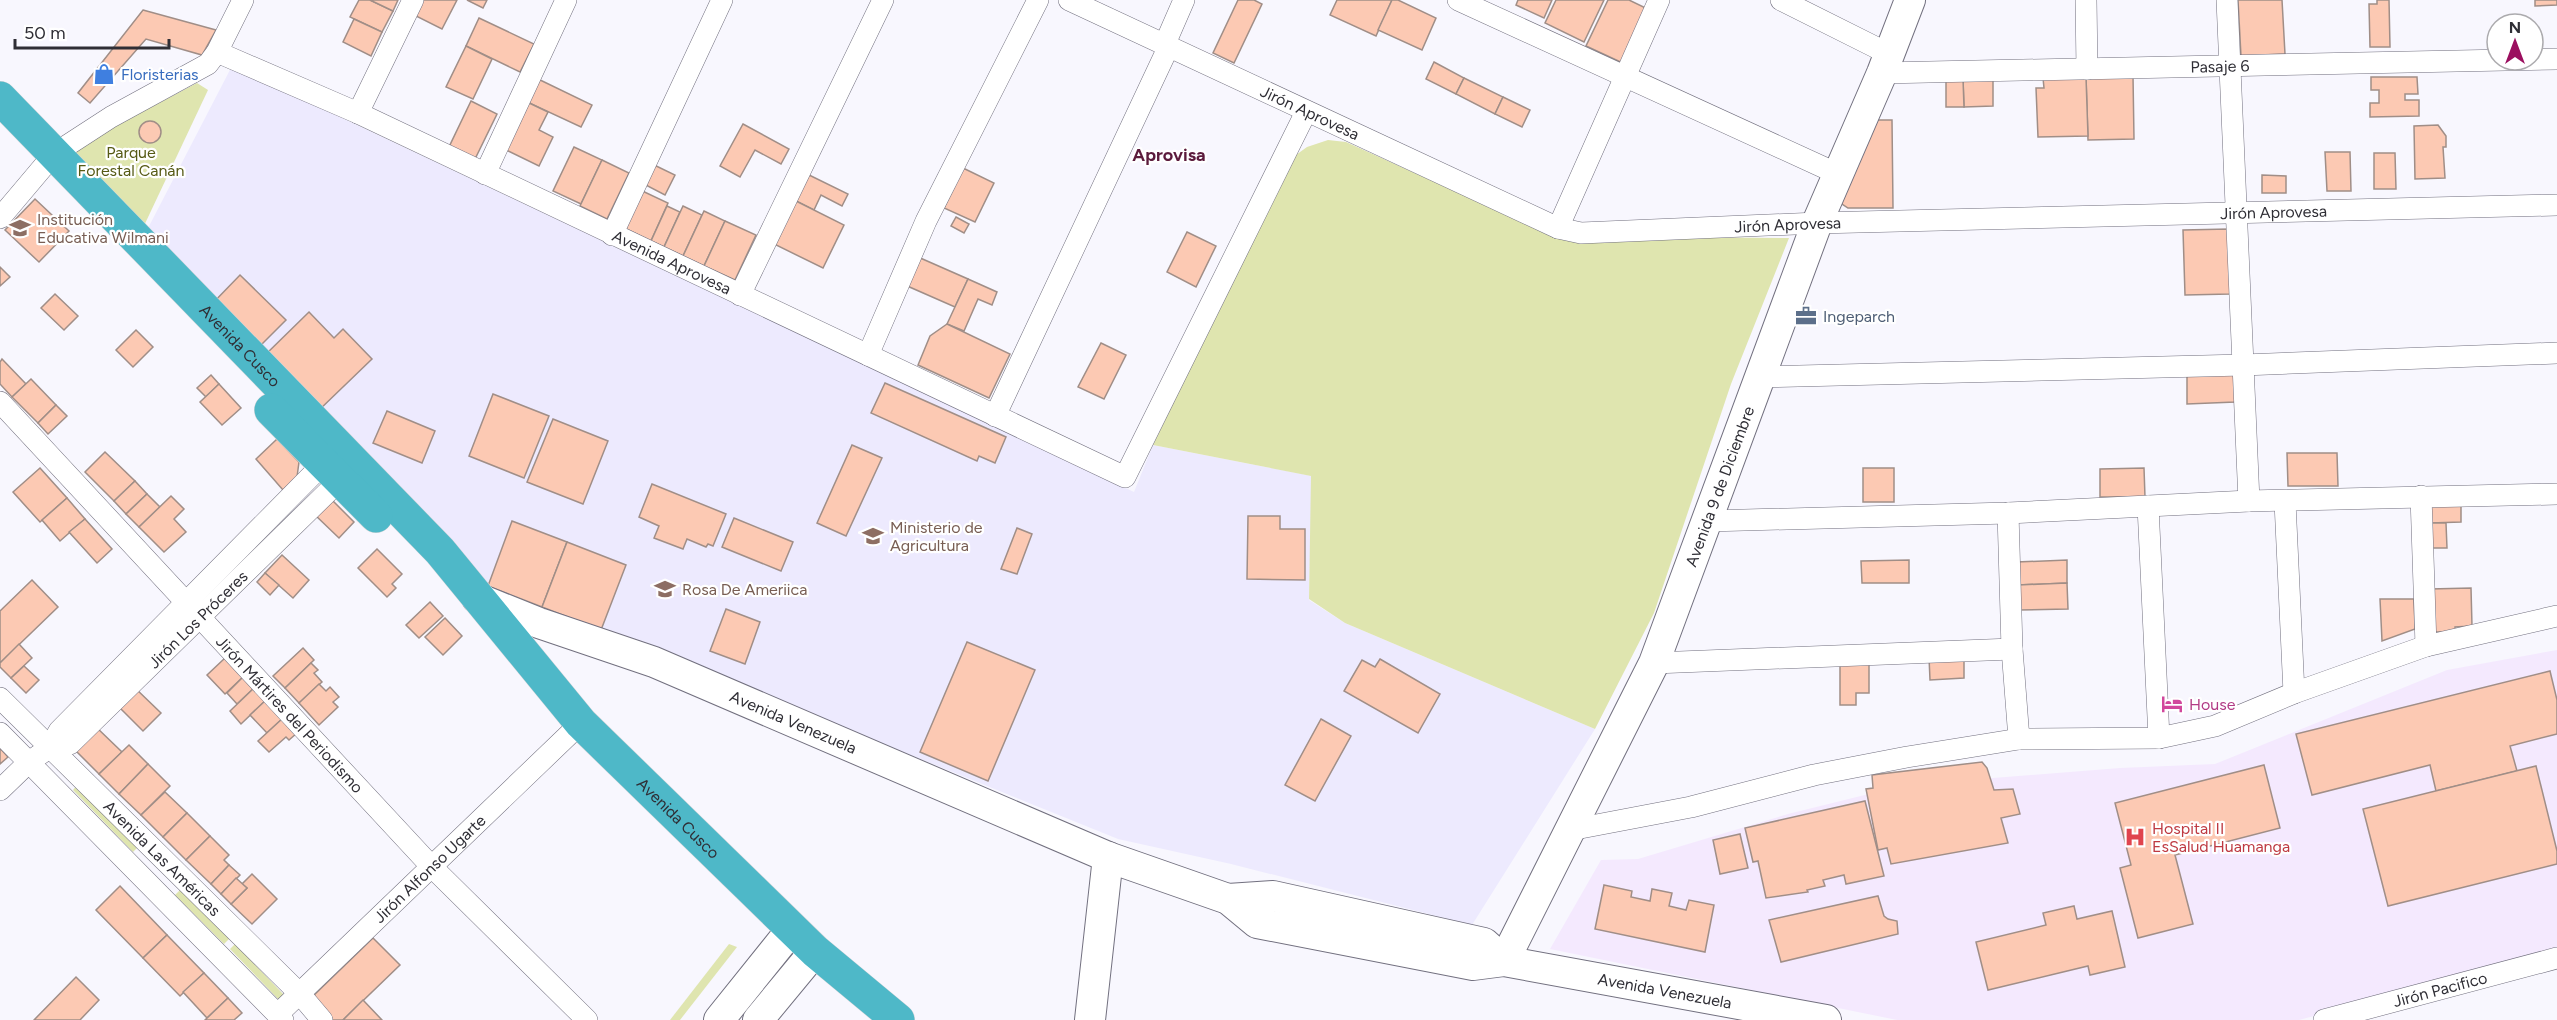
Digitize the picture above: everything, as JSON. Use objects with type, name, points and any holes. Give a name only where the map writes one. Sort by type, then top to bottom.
[{"type":"highway","name":"Avenida Cusco","points":[[0,98],[47,163],[331,472],[439,578],[477,598]]},
{"type":"highway","name":"Avenida Cusco","points":[[0,131],[47,163],[440,551],[581,723],[803,940],[898,1020]]},
{"type":"street","points":[[0,218],[47,163],[111,117],[208,64],[218,52],[243,0]]},
{"type":"street","points":[[358,113],[413,0]]},
{"type":"street","points":[[485,174],[566,0]]},
{"type":"street","points":[[612,235],[722,0]]},
{"type":"street","points":[[740,295],[883,0]]},
{"type":"street","points":[[868,355],[926,221],[1038,0]]},
{"type":"street","name":"Jirón Aprovesa","points":[[1069,0],[1558,228],[1581,233],[1817,224],[2557,205]]},
{"type":"street","points":[[994,416],[1166,47],[1184,0]]},
{"type":"street","points":[[1458,0],[1838,174]]},
{"type":"street","points":[[1558,228],[1659,0]]},
{"type":"street","points":[[1781,0],[1885,63]]},
{"type":"street","name":"Avenida 9 de Diciembre","points":[[1504,961],[1654,663],[1817,224],[1910,0]]},
{"type":"street","points":[[2086,0],[2087,69]]},
{"type":"street","points":[[2227,0],[2249,501]]},
{"type":"street","name":"Avenida Aprovesa","points":[[218,52],[358,113],[1125,477],[1306,112]]},
{"type":"street","name":"Pasaje 6","points":[[1885,63],[2087,69],[2557,59]]},
{"type":"street","points":[[1760,377],[2557,353]]},
{"type":"street","name":"Jirón Mártires del Periodismo","points":[[0,402],[431,866],[587,1020]]},
{"type":"street","name":"Jirón Los Próceres","points":[[49,748],[59,731],[186,602],[331,472]]},
{"type":"street","name":"Jirón Los Próceres","points":[[0,790],[29,762],[49,748],[70,744],[200,618],[331,472]]},
{"type":"street","points":[[1708,521],[2008,513],[2249,501],[2285,502],[2421,496],[2557,494]]},
{"type":"street","points":[[2421,496],[2426,646]]},
{"type":"street","points":[[2285,502],[2294,693]]},
{"type":"street","points":[[2148,506],[2159,738]]},
{"type":"street","points":[[2008,513],[2012,649],[2019,739]]},
{"type":"street","name":"Avenida Venezuela","points":[[477,598],[539,623],[654,662],[1108,856],[1228,899],[1257,923],[1473,965],[1504,961],[1826,1020]]},
{"type":"street","points":[[1570,830],[1691,807],[1814,775],[1907,757],[2019,739],[2159,738],[2215,726],[2294,693],[2426,646],[2557,616]]},
{"type":"street","points":[[1654,663],[2012,649]]},
{"type":"street","name":"Avenida Las Américas","points":[[0,698],[300,993],[322,1020]]},
{"type":"street","name":"Jirón Alfonso Ugarte","points":[[281,1017],[300,993],[581,723]]},
{"type":"street","name":"Avenida Las Américas","points":[[0,733],[281,1017]]},
{"type":"street","points":[[1090,1020],[1108,856]]},
{"type":"street","points":[[719,1020],[803,940]]},
{"type":"street","points":[[758,1020],[803,940]]},
{"type":"street","name":"Jirón Pacifico","points":[[2324,1020],[2557,958]]},
{"type":"shaded area","name":"Ministerio de Agricultura","points":[[232,66],[1134,492],[1153,445],[1312,476],[1309,600],[1345,623],[1595,729],[1472,925],[1231,864],[1118,839],[476,579],[146,232]]},
{"type":"shaded area","name":"Hospital II EsSalud Huamanga","points":[[2557,650],[2557,951],[2299,1020],[1897,1020],[1550,949],[1601,860],[1638,859],[1788,814],[1905,785],[2120,768],[2215,764],[2447,670]]},
{"type":"green space","name":"Parque Forestal Canán","points":[[197,83],[208,90],[142,230],[66,152]]},
{"type":"green space","points":[[1328,140],[1346,142],[1554,236],[1789,238],[1731,384],[1654,613],[1595,729],[1345,623],[1309,599],[1311,476],[1153,445],[1289,160],[1307,147]]},
{"type":"green space","points":[[77,785],[139,846],[133,852],[73,790]]},
{"type":"green space","points":[[181,889],[230,938],[224,944],[175,895]]},
{"type":"green space","points":[[235,944],[286,997],[281,1002],[230,949]]},
{"type":"green space","points":[[729,944],[737,947],[680,1020],[670,1020]]},
{"type":"building","points":[[359,0],[370,0],[393,11],[382,32],[350,17]]},
{"type":"building","points":[[370,0],[398,0],[393,11]]},
{"type":"building","points":[[419,0],[457,0],[442,29],[412,14]]},
{"type":"building","points":[[467,0],[487,0],[483,8]]},
{"type":"building","points":[[1238,0],[1254,0],[1262,4],[1234,63],[1213,53]]},
{"type":"building","points":[[1337,0],[1392,0],[1376,36],[1330,15]]},
{"type":"building","points":[[1392,0],[1398,0],[1436,18],[1422,50],[1378,30]]},
{"type":"building","points":[[1518,0],[1552,0],[1544,18],[1516,5]]},
{"type":"building","points":[[1556,0],[1604,0],[1584,42],[1545,23]]},
{"type":"building","points":[[1608,0],[1629,0],[1652,11],[1627,65],[1586,46]]},
{"type":"building","points":[[2238,0],[2282,0],[2285,54],[2241,56]]},
{"type":"building","points":[[2377,0],[2389,0],[2390,47],[2370,47],[2369,4],[2377,4]]},
{"type":"building","points":[[2535,0],[2557,0],[2557,5],[2535,6]]},
{"type":"building","name":"Floristerias","points":[[143,10],[216,30],[202,55],[146,39],[90,103],[78,93]]},
{"type":"building","points":[[479,18],[534,44],[520,72],[466,46]]},
{"type":"building","points":[[354,19],[382,32],[371,56],[343,42]]},
{"type":"building","points":[[466,46],[492,59],[473,99],[446,87]]},
{"type":"building","points":[[1434,62],[1464,78],[1456,94],[1426,79]]},
{"type":"building","points":[[2133,76],[2134,139],[2088,140],[2086,77]]},
{"type":"building","points":[[2086,77],[2088,136],[2038,137],[2036,88],[2044,88],[2043,78]]},
{"type":"building","points":[[2371,77],[2417,77],[2418,94],[2405,94],[2405,100],[2419,100],[2419,116],[2370,117],[2370,103],[2379,103],[2379,90],[2371,90]]},
{"type":"building","points":[[536,78],[592,105],[581,127],[525,101]]},
{"type":"building","points":[[1464,78],[1503,97],[1495,114],[1456,94]]},
{"type":"building","points":[[1993,78],[1993,106],[1964,107],[1963,79]]},
{"type":"building","points":[[1946,79],[1963,79],[1964,107],[1946,107]]},
{"type":"building","points":[[1503,97],[1530,110],[1522,127],[1495,114]]},
{"type":"building","points":[[471,101],[497,114],[475,159],[449,147]]},
{"type":"building","points":[[525,101],[548,112],[539,130],[553,137],[539,166],[502,148]]},
{"type":"building","points":[[1872,120],[1892,120],[1893,208],[1848,208],[1842,204],[1842,199]]},
{"type":"building","points":[[150,121],[158,124],[161,132],[158,140],[150,143],[142,140],[139,132],[142,124]]},
{"type":"building","points":[[743,124],[789,149],[781,164],[755,150],[740,177],[720,166]]},
{"type":"building","points":[[2438,125],[2446,136],[2446,147],[2443,147],[2445,178],[2415,179],[2414,126]]},
{"type":"building","points":[[574,147],[602,160],[581,204],[553,191]]},
{"type":"building","points":[[2325,152],[2350,152],[2351,191],[2327,191]]},
{"type":"building","points":[[2374,153],[2395,153],[2396,189],[2374,189]]},
{"type":"building","points":[[602,160],[629,173],[607,219],[580,206]]},
{"type":"building","points":[[648,162],[675,175],[665,195],[638,181]]},
{"type":"building","points":[[963,168],[994,183],[975,222],[944,208]]},
{"type":"building","points":[[805,173],[848,194],[842,206],[821,195],[814,210],[792,199]]},
{"type":"building","points":[[2262,175],[2286,176],[2286,193],[2262,193]]},
{"type":"building","points":[[636,188],[668,203],[651,241],[618,225]]},
{"type":"building","points":[[35,199],[69,231],[39,262],[5,230]]},
{"type":"building","points":[[792,199],[844,225],[823,268],[770,242]]},
{"type":"building","points":[[667,206],[680,212],[664,247],[651,241]]},
{"type":"building","points":[[683,206],[702,215],[683,256],[664,247]]},
{"type":"building","points":[[704,211],[725,221],[704,266],[683,256]]},
{"type":"building","points":[[956,217],[969,224],[964,233],[951,226]]},
{"type":"building","points":[[725,221],[756,235],[735,280],[704,266]]},
{"type":"building","points":[[2229,229],[2230,294],[2185,295],[2183,230]]},
{"type":"building","points":[[1187,232],[1216,246],[1196,287],[1167,272]]},
{"type":"building","points":[[918,257],[968,279],[955,307],[905,285]]},
{"type":"building","points":[[0,267],[10,277],[0,286]]},
{"type":"building","points":[[240,275],[286,320],[255,351],[210,306]]},
{"type":"building","points":[[968,279],[997,292],[992,305],[978,299],[964,331],[947,324]]},
{"type":"building","points":[[55,294],[78,316],[64,330],[41,308]]},
{"type":"building","points":[[309,312],[334,338],[343,329],[372,359],[316,413],[262,358]]},
{"type":"building","points":[[947,324],[1010,354],[989,398],[918,365],[930,336]]},
{"type":"building","points":[[136,330],[153,347],[133,367],[116,350]]},
{"type":"building","points":[[1101,343],[1126,355],[1104,399],[1078,387]]},
{"type":"building","points":[[2,359],[26,384],[12,397],[0,384]]},
{"type":"building","points":[[2235,373],[2235,402],[2187,404],[2187,374]]},
{"type":"building","points":[[211,375],[219,384],[206,397],[197,388]]},
{"type":"building","points":[[31,379],[56,405],[38,423],[12,397]]},
{"type":"building","points":[[885,383],[1006,437],[995,463],[979,456],[977,461],[871,413]]},
{"type":"building","points":[[219,384],[241,408],[222,425],[200,402]]},
{"type":"building","points":[[493,394],[549,416],[524,478],[469,456]]},
{"type":"building","points":[[56,405],[67,416],[48,434],[38,423]]},
{"type":"building","points":[[387,411],[435,431],[422,463],[373,443]]},
{"type":"building","points":[[553,419],[608,441],[583,504],[527,482]]},
{"type":"building","points":[[277,439],[299,462],[297,477],[283,490],[256,459]]},
{"type":"building","points":[[852,445],[882,458],[846,536],[817,523]]},
{"type":"building","points":[[105,452],[135,481],[114,501],[85,472]]},
{"type":"building","points":[[2287,453],[2337,453],[2338,486],[2288,486]]},
{"type":"building","points":[[40,468],[67,498],[40,522],[13,492]]},
{"type":"building","points":[[1863,468],[1894,468],[1894,502],[1863,502]]},
{"type":"building","points":[[2144,468],[2145,497],[2100,497],[2100,469]]},
{"type":"building","points":[[135,481],[147,494],[126,514],[114,501]]},
{"type":"building","points":[[652,484],[726,514],[713,546],[708,544],[706,547],[687,539],[683,549],[654,538],[659,526],[639,517]]},
{"type":"building","points":[[147,494],[160,507],[139,527],[126,514]]},
{"type":"building","points":[[171,496],[184,509],[174,519],[186,532],[164,552],[139,527]]},
{"type":"building","points":[[67,498],[85,519],[60,541],[42,520]]},
{"type":"building","points":[[330,498],[354,522],[339,538],[314,514]]},
{"type":"building","points":[[2430,501],[2461,501],[2461,522],[2430,523]]},
{"type":"building","points":[[1248,516],[1280,516],[1280,529],[1305,529],[1305,580],[1247,579]]},
{"type":"building","points":[[734,518],[793,542],[781,571],[722,547]]},
{"type":"building","points":[[85,519],[112,549],[97,563],[69,532]]},
{"type":"building","points":[[512,521],[567,542],[542,607],[488,586]]},
{"type":"building","points":[[2430,523],[2446,523],[2447,548],[2430,548]]},
{"type":"building","points":[[1017,528],[1032,534],[1017,574],[1001,569]]},
{"type":"building","points":[[567,542],[626,565],[601,630],[542,607]]},
{"type":"building","points":[[377,549],[402,574],[392,584],[396,588],[387,597],[358,568]]},
{"type":"building","points":[[282,555],[309,580],[293,598],[265,573]]},
{"type":"building","points":[[1909,560],[1909,583],[1862,583],[1861,561]]},
{"type":"building","points":[[2067,560],[2067,583],[2018,585],[2017,562]]},
{"type":"building","points":[[265,573],[279,585],[270,595],[257,582]]},
{"type":"building","points":[[32,580],[58,607],[0,663],[0,611]]},
{"type":"building","points":[[2067,583],[2068,609],[2019,610],[2018,585]]},
{"type":"building","points":[[2471,588],[2472,626],[2455,627],[2455,632],[2431,632],[2430,589]]},
{"type":"building","points":[[2380,599],[2414,599],[2415,629],[2382,641]]},
{"type":"building","points":[[430,602],[443,616],[419,638],[406,625]]},
{"type":"building","points":[[726,609],[760,622],[745,664],[710,651]]},
{"type":"building","points":[[445,618],[462,636],[443,655],[425,637]]},
{"type":"building","points":[[967,642],[1035,670],[988,781],[920,752]]},
{"type":"building","points":[[19,644],[32,658],[11,678],[0,667],[0,663]]},
{"type":"building","points":[[303,648],[314,660],[285,688],[273,676]]},
{"type":"building","points":[[1964,656],[1964,678],[1930,680],[1929,657]]},
{"type":"building","points":[[225,658],[243,677],[225,694],[207,675]]},
{"type":"building","points":[[1380,659],[1440,694],[1418,733],[1344,691],[1362,660],[1375,667]]},
{"type":"building","points":[[1840,662],[1869,662],[1869,693],[1856,693],[1856,705],[1840,705]]},
{"type":"building","points":[[311,663],[318,670],[314,673],[322,682],[299,703],[285,688]]},
{"type":"building","points":[[24,666],[39,680],[26,693],[11,678]]},
{"type":"building","points":[[2550,671],[2557,700],[2557,734],[2510,746],[2517,771],[2436,791],[2430,765],[2312,795],[2296,734]]},
{"type":"building","points":[[243,677],[254,688],[237,704],[227,693]]},
{"type":"building","points":[[319,684],[326,691],[330,687],[339,697],[333,702],[338,707],[319,725],[299,703]]},
{"type":"building","points":[[134,687],[161,713],[143,731],[117,705]]},
{"type":"building","points":[[254,688],[266,700],[241,724],[230,711]]},
{"type":"building","points":[[266,700],[283,718],[267,733],[250,715]]},
{"type":"building","points":[[283,718],[297,733],[289,740],[286,737],[269,752],[258,741]]},
{"type":"building","points":[[1321,719],[1351,736],[1315,801],[1285,785]]},
{"type":"building","points":[[95,726],[122,752],[99,774],[73,748]]},
{"type":"building","points":[[129,745],[148,764],[119,794],[99,774]]},
{"type":"building","points":[[0,748],[8,757],[0,764]]},
{"type":"building","points":[[1982,762],[1987,768],[1994,790],[2013,789],[2020,814],[2001,818],[2008,843],[1891,864],[1887,848],[1878,850],[1866,789],[1873,788],[1872,775]]},
{"type":"building","points":[[148,764],[170,786],[141,815],[119,794]]},
{"type":"building","points":[[2264,765],[2280,828],[2175,855],[2193,924],[2138,938],[2120,868],[2131,865],[2115,803]]},
{"type":"building","points":[[2536,766],[2557,851],[2557,864],[2388,906],[2363,809]]},
{"type":"building","points":[[165,792],[187,813],[163,837],[141,815]]},
{"type":"building","points":[[1865,801],[1884,876],[1846,884],[1844,875],[1823,880],[1825,886],[1807,890],[1808,892],[1766,898],[1758,861],[1753,862],[1745,828]]},
{"type":"building","points":[[187,813],[210,836],[186,860],[163,837]]},
{"type":"building","points":[[1740,834],[1748,868],[1720,874],[1713,840]]},
{"type":"building","points":[[210,836],[229,855],[224,860],[229,865],[211,884],[186,860]]},
{"type":"building","points":[[229,865],[240,875],[221,894],[211,884]]},
{"type":"building","points":[[252,874],[277,899],[252,924],[231,904],[247,888],[242,884]]},
{"type":"building","points":[[236,878],[247,888],[231,904],[221,894]]},
{"type":"building","points":[[1604,885],[1632,891],[1631,897],[1650,901],[1652,889],[1672,893],[1669,906],[1686,910],[1689,900],[1714,905],[1705,952],[1595,929]]},
{"type":"building","points":[[120,886],[167,935],[143,958],[96,910]]},
{"type":"building","points":[[1878,896],[1884,916],[1897,921],[1898,934],[1781,962],[1769,920]]},
{"type":"building","points":[[2074,906],[2077,919],[2112,911],[2125,967],[2090,975],[2088,966],[1988,990],[1976,942],[2046,925],[2043,913]]},
{"type":"building","points":[[167,935],[204,973],[180,996],[143,958]]},
{"type":"building","points":[[373,938],[400,965],[343,1020],[332,1020],[311,998]]},
{"type":"building","points":[[204,973],[228,998],[207,1018],[183,992]]},
{"type":"building","points":[[76,977],[99,1000],[80,1020],[34,1020]]},
{"type":"building","points":[[228,998],[242,1013],[234,1020],[205,1020]]},
{"type":"building","points":[[363,1000],[382,1020],[343,1020]]},
{"type":"place","name":"Floristerias","points":[[104,74]]},
{"type":"place","name":"Institución Educativa Wilmani","points":[[20,228]]},
{"type":"place","name":"Ingeparch","points":[[1806,316]]},
{"type":"place","name":"Ministerio de Agricultura","points":[[873,536]]},
{"type":"place","name":"Rosa De Ameriica","points":[[665,589]]},
{"type":"place","name":"House","points":[[2172,704]]},
{"type":"place","name":"Hospital II EsSalud Huamanga","points":[[2135,837]]},
{"type":"district","name":"Aprovisa","points":[[1169,155]]}]
